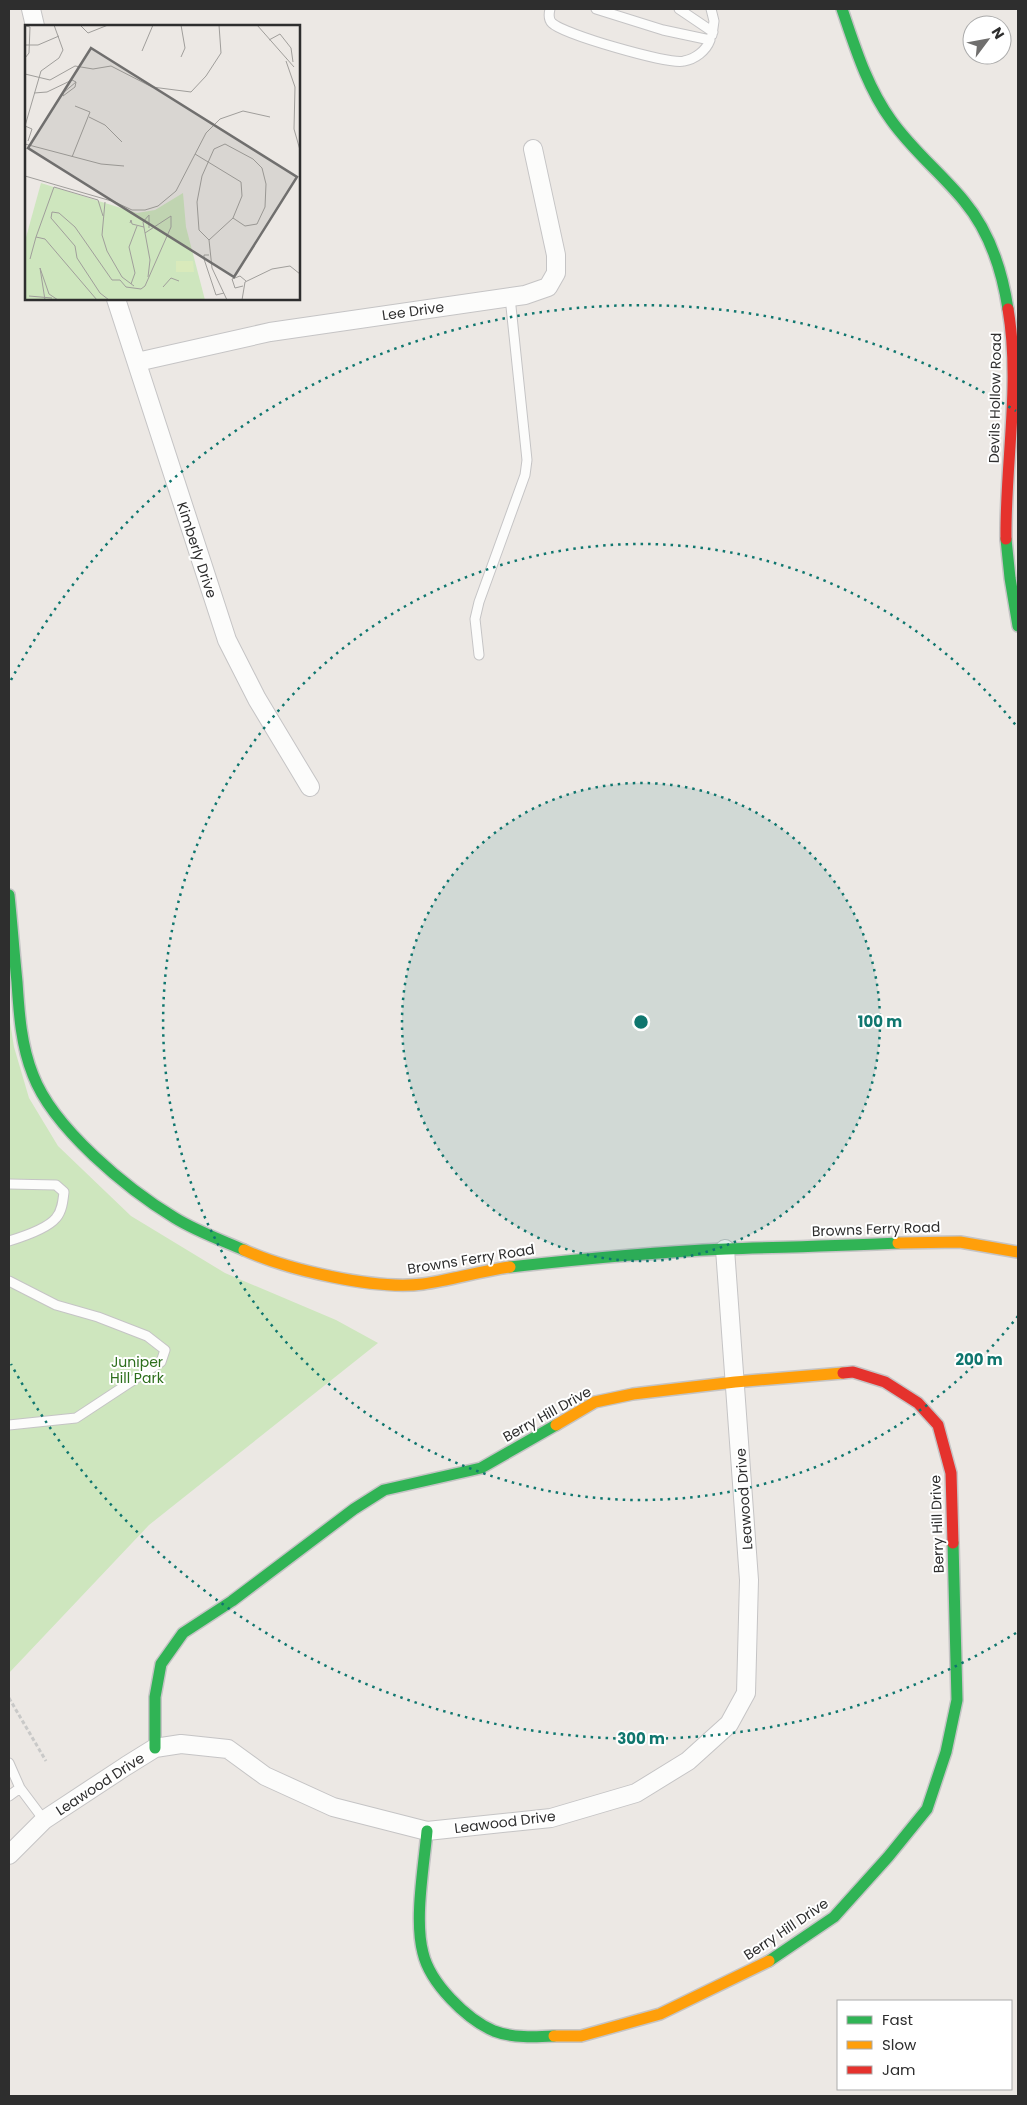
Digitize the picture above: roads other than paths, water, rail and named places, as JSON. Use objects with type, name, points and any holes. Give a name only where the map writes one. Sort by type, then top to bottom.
[{"type":"street","points":[[31,9],[35,25]]},
{"type":"street","name":"Devils Hollow Road","points":[[842,9],[871,86],[884,109],[908,142],[954,188],[971,208],[990,244],[1004,284],[1011,327],[1013,372],[1006,531],[1009,570],[1018,626]]},
{"type":"street","name":"Lee Drive","points":[[137,362],[270,332],[539,292],[548,287],[556,273],[556,255],[553,234],[532,149]]},
{"type":"street","name":"Kimberly Drive","points":[[116,300],[227,640],[257,699],[310,787]]},
{"type":"street","name":"Browns Ferry Road","points":[[9,895],[18,1003],[25,1048],[45,1100],[62,1122],[103,1164],[150,1202],[176,1219],[231,1245],[288,1266],[341,1279],[394,1285],[422,1284],[504,1268],[561,1261],[725,1248],[830,1247],[930,1241],[960,1242],[1018,1252]]},
{"type":"street","name":"Leawood Drive","points":[[9,1855],[44,1820],[155,1748],[181,1744],[228,1749],[265,1776],[333,1807],[427,1831],[551,1818],[636,1793],[688,1761],[729,1724],[746,1693],[750,1580],[725,1248]]},
{"type":"street","name":"Berry Hill Drive","points":[[155,1748],[155,1697],[161,1664],[183,1633],[232,1601],[362,1504],[384,1490],[481,1468],[595,1402],[633,1394],[735,1382],[853,1372],[885,1382],[918,1403],[938,1425],[951,1473],[958,1700],[946,1752],[927,1809],[888,1858],[834,1918],[765,1964],[660,2014],[581,2036],[527,2036],[494,2031],[463,2012],[440,1986],[423,1954],[420,1919],[427,1831]]},
{"type":"lane","points":[[550,9],[549,16],[552,23],[569,32],[663,60],[684,61],[700,53],[711,36],[714,21],[711,9]]},
{"type":"lane","points":[[596,9],[663,30],[711,36]]},
{"type":"lane","points":[[679,9],[711,36]]},
{"type":"lane","points":[[479,655],[475,619],[478,602],[525,475],[527,460],[510,297]]},
{"type":"lane","points":[[9,1184],[56,1185],[64,1192],[62,1204],[55,1219],[30,1234],[9,1241]]},
{"type":"lane","points":[[9,1281],[56,1305],[98,1317],[147,1336],[165,1350],[161,1362],[76,1418],[9,1425]]},
{"type":"lane","points":[[9,1763],[20,1788],[44,1820]]},
{"type":"lane","points":[[9,1796],[20,1788]]},
{"type":"park label","name":"Juniper Hill Park","points":[[137,1370]]}]
